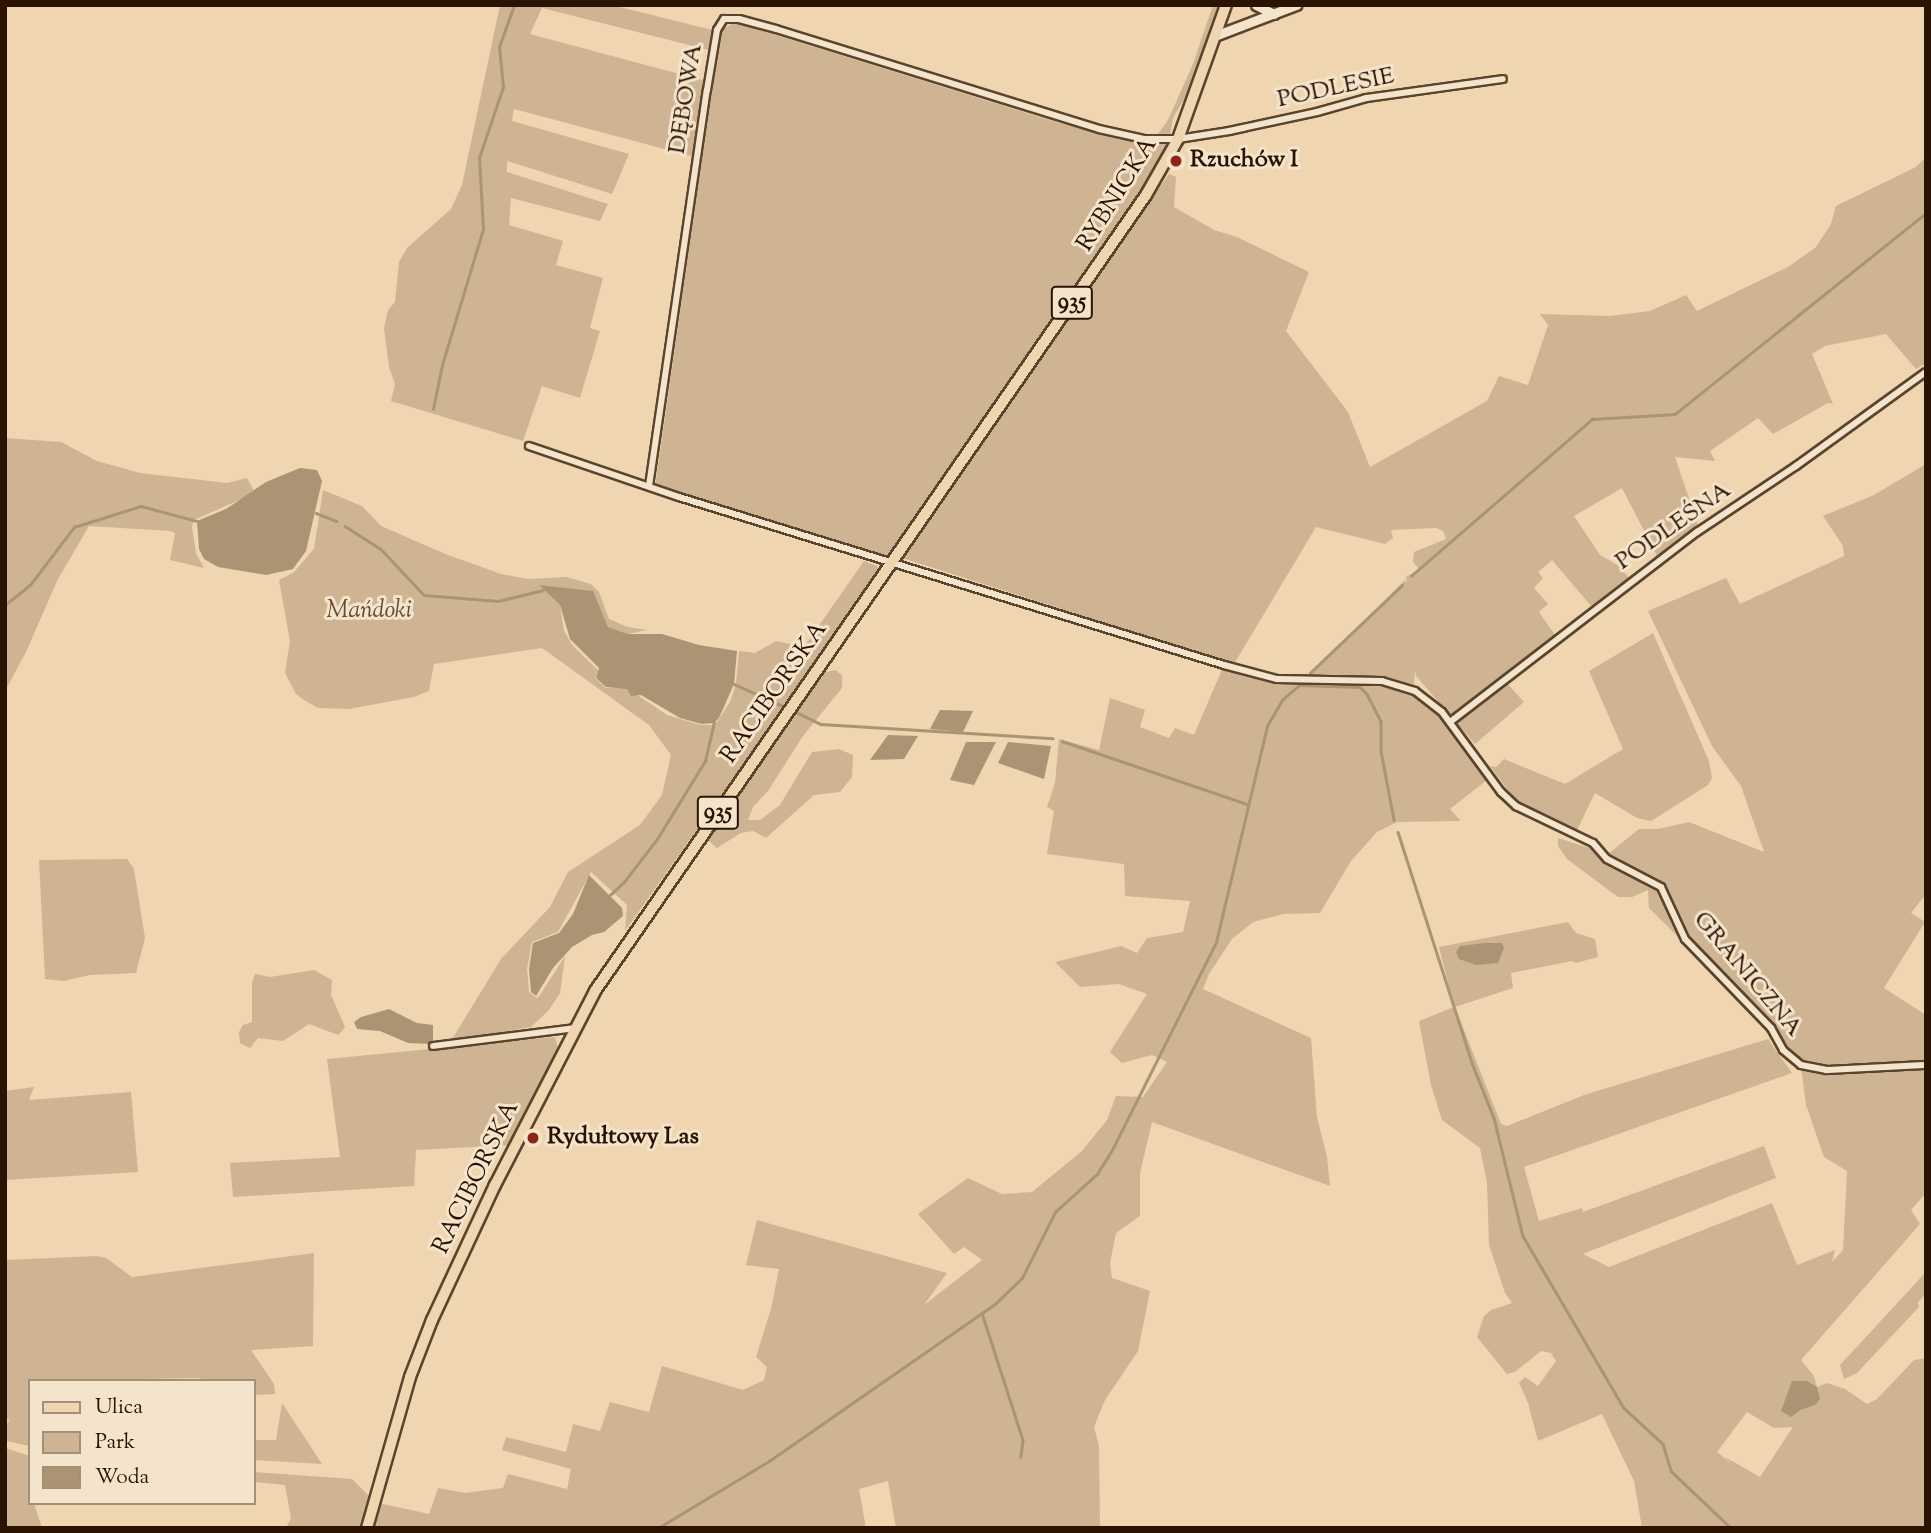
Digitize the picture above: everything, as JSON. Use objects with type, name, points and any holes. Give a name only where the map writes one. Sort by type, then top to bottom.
[{"type":"main road","name":"RYBNICKA","points":[[892,561],[1146,195],[1178,139],[1226,5]]},
{"type":"main road","points":[[1256,5],[1274,14]]},
{"type":"main road","points":[[1217,35],[1296,5]]},
{"type":"main road","name":"RACIBORSKA","points":[[367,1528],[410,1377],[432,1320],[495,1185],[595,991],[892,561]]},
{"type":"street","name":"DĘBOWA","points":[[649,486],[707,90],[718,30],[724,19],[739,19],[776,29],[1123,136],[1178,139]]},
{"type":"street","name":"PODLESIE","points":[[1178,139],[1317,112],[1366,98],[1503,79]]},
{"type":"street","name":"PODLEŚNA","points":[[1450,722],[1697,532],[1796,467],[1926,372]]},
{"type":"street","points":[[529,446],[1077,621],[1277,679],[1382,681],[1402,685],[1415,691],[1450,722]]},
{"type":"street","name":"GRANICZNA","points":[[1450,722],[1501,792],[1516,806],[1593,843],[1608,859],[1661,887],[1685,939],[1771,1028],[1783,1050],[1801,1065],[1826,1070],[1926,1065]]},
{"type":"street","points":[[433,1046],[575,1028]]},
{"type":"green space","points":[[500,5],[612,5],[720,32],[734,22],[1059,123],[1150,145],[1168,120],[1193,64],[1213,5],[1221,5],[1197,77],[1173,118],[1168,147],[1096,260],[891,557],[655,487],[702,159],[514,109],[512,121],[629,154],[612,194],[507,161],[507,172],[608,204],[600,221],[511,198],[509,225],[563,241],[556,265],[603,278],[590,328],[600,331],[580,398],[542,386],[523,441],[391,401],[395,384],[389,367],[384,328],[388,310],[395,302],[399,262],[407,248],[451,209],[462,185]],"holes":[[[542,8],[717,52],[713,83],[530,34]]]},
{"type":"green space","points":[[1926,157],[1926,363],[1916,369],[1886,334],[1825,346],[1812,354],[1833,404],[1828,403],[1773,434],[1758,418],[1710,451],[1715,461],[1675,457],[1698,525],[1657,556],[1622,488],[1574,516],[1600,555],[1619,566],[1629,578],[1591,606],[1552,560],[1538,572],[1543,578],[1534,588],[1548,604],[1539,612],[1557,638],[1506,682],[1524,702],[1475,744],[1416,676],[1415,670],[1414,685],[1388,678],[1310,676],[1405,580],[1407,583],[1406,577],[1419,569],[1413,562],[1414,552],[1446,539],[1443,531],[1436,528],[1391,530],[1393,538],[1385,544],[1316,527],[1234,664],[902,558],[1169,174],[1176,177],[1174,207],[1214,230],[1237,237],[1309,272],[1286,331],[1348,412],[1370,467],[1487,401],[1499,376],[1528,385],[1548,325],[1540,314],[1610,316],[1650,311],[1686,295],[1697,311],[1788,267],[1816,247],[1831,224],[1836,206],[1916,167]]},
{"type":"green space","points":[[5,438],[61,442],[97,461],[140,473],[227,483],[247,478],[255,493],[194,520],[192,527],[196,553],[204,568],[170,560],[175,533],[170,531],[89,526],[57,581],[26,652],[5,691]]},
{"type":"green space","points":[[1926,464],[1926,894],[1911,913],[1925,922],[1884,988],[1926,1015],[1926,1193],[1911,1210],[1920,1224],[1801,1360],[1814,1376],[1817,1387],[1827,1383],[1845,1389],[1867,1404],[1877,1399],[1914,1360],[1926,1358],[1926,1528],[1642,1528],[1634,1481],[1602,1414],[1538,1441],[1528,1403],[1519,1383],[1525,1377],[1538,1386],[1556,1361],[1551,1353],[1541,1351],[1515,1372],[1507,1374],[1477,1337],[1484,1316],[1491,1310],[1512,1303],[1505,1293],[1489,1245],[1487,1183],[1480,1148],[1442,1120],[1431,1085],[1419,1021],[1454,1007],[1439,947],[1568,922],[1576,933],[1595,939],[1598,957],[1511,973],[1513,988],[1455,1007],[1501,1124],[1507,1126],[1584,1095],[1768,1039],[1792,1073],[1524,1167],[1539,1221],[1582,1208],[1583,1212],[1764,1146],[1776,1178],[1583,1254],[1609,1267],[1772,1203],[1797,1265],[1835,1250],[1832,1262],[1843,1250],[1847,1171],[1824,1157],[1806,1105],[1800,1059],[1787,1048],[1771,1022],[1690,937],[1677,936],[1649,908],[1648,890],[1632,897],[1618,897],[1567,859],[1558,846],[1558,838],[1608,854],[1639,829],[1658,829],[1689,822],[1764,852],[1741,786],[1712,746],[1648,611],[1726,578],[1740,604],[1844,556],[1843,546],[1823,516],[1874,495]],"holes":[[[1747,1412],[1774,1428],[1793,1427],[1760,1477],[1725,1457],[1732,1464],[1717,1452]]]},
{"type":"green space","name":"Mańdoki","points":[[323,490],[362,506],[381,526],[501,574],[528,579],[567,577],[591,584],[599,592],[609,619],[628,627],[647,630],[628,634],[608,627],[592,591],[540,586],[560,605],[564,631],[573,646],[599,671],[595,678],[606,688],[627,688],[667,715],[701,725],[715,725],[730,702],[736,684],[739,651],[755,653],[776,641],[804,647],[864,561],[877,566],[880,572],[625,931],[627,905],[591,872],[558,932],[532,942],[527,969],[529,992],[535,997],[538,998],[565,956],[560,993],[549,1010],[531,1027],[451,1041],[501,959],[550,907],[568,872],[640,825],[662,795],[671,755],[649,725],[542,648],[434,664],[429,691],[414,697],[349,709],[318,708],[296,694],[285,673],[290,641],[279,580],[293,573],[314,549]]},
{"type":"green space","points":[[1653,633],[1709,761],[1712,778],[1708,785],[1651,821],[1637,818],[1595,793],[1577,830],[1515,800],[1490,766],[1496,767],[1504,759],[1565,784],[1623,749],[1589,671]]},
{"type":"green space","points":[[1224,665],[1277,679],[1402,685],[1450,727],[1487,780],[1450,809],[1461,821],[1397,822],[1377,832],[1351,861],[1320,913],[1283,914],[1253,922],[1232,939],[1209,974],[1203,989],[1311,1038],[1317,1117],[1327,1157],[1330,1186],[1152,1122],[1140,1173],[1140,1216],[1116,1233],[1110,1263],[1112,1278],[1150,1291],[1138,1351],[1105,1400],[1094,1427],[1099,1446],[1100,1526],[1110,1528],[896,1528],[888,1481],[859,1489],[866,1528],[367,1528],[374,1502],[429,1514],[438,1488],[465,1493],[503,1488],[508,1474],[567,1489],[571,1469],[502,1450],[506,1437],[566,1452],[573,1424],[600,1431],[610,1402],[649,1412],[662,1366],[743,1390],[764,1380],[767,1367],[756,1357],[771,1309],[779,1269],[746,1265],[757,1220],[947,1273],[924,1305],[982,1260],[964,1247],[954,1254],[918,1214],[968,1178],[1002,1194],[1032,1192],[1082,1151],[1107,1120],[1116,1096],[1143,1097],[1167,1062],[1152,1055],[1122,1063],[1110,1052],[1147,994],[1119,984],[1080,987],[1055,962],[1121,946],[1137,953],[1147,938],[1183,932],[1190,901],[1125,896],[1124,864],[1047,854],[1054,811],[1047,807],[1055,783],[1059,739],[1099,750],[1110,698],[1145,710],[1140,727],[1169,738],[1175,728],[1194,735]]},
{"type":"green space","points":[[835,670],[842,675],[842,688],[803,736],[768,791],[753,807],[748,820],[760,820],[780,805],[812,752],[839,749],[853,755],[852,777],[840,792],[814,795],[766,838],[753,831],[741,833],[717,848],[702,835],[813,675]]},
{"type":"green space","points":[[127,859],[134,869],[145,938],[136,973],[90,975],[64,981],[45,979],[39,860]]},
{"type":"green space","points":[[314,970],[332,980],[331,995],[345,1027],[338,1035],[309,1024],[283,1041],[258,1038],[250,1048],[240,1043],[239,1032],[243,1025],[252,1022],[252,983],[255,974],[270,977]]},
{"type":"green space","points":[[555,1037],[558,1049],[510,1145],[416,1150],[414,1186],[233,1197],[230,1163],[340,1157],[327,1059]]},
{"type":"green space","points":[[34,1087],[29,1100],[131,1092],[138,1172],[5,1180],[5,1091]]},
{"type":"green space","points":[[314,1253],[313,1346],[251,1350],[274,1384],[275,1394],[256,1395],[256,1379],[28,1379],[28,1446],[6,1441],[5,1426],[10,1420],[5,1418],[5,1260],[97,1256],[106,1258],[132,1277]]},
{"type":"green space","points":[[1926,1272],[1926,1294],[1918,1302],[1919,1307],[1857,1373],[1844,1379],[1840,1365]]},
{"type":"green space","points":[[282,1403],[322,1464],[256,1460],[256,1440],[276,1440]]},
{"type":"green space","points":[[5,1448],[28,1455],[28,1505],[35,1505],[42,1528],[5,1528]]},
{"type":"green space","points":[[256,1472],[352,1479],[369,1496],[361,1528],[286,1528],[291,1518],[285,1485],[256,1482]]},
{"type":"water","points":[[300,468],[317,470],[322,481],[306,551],[293,569],[266,575],[218,567],[204,559],[199,549],[197,521],[226,509],[266,482]]},
{"type":"water","points":[[539,585],[593,591],[608,627],[628,634],[662,634],[699,645],[737,651],[734,684],[719,718],[714,723],[702,724],[680,718],[641,695],[631,696],[627,689],[606,687],[596,678],[599,668],[570,639],[560,605]]},
{"type":"water","points":[[940,710],[973,711],[963,732],[930,729]]},
{"type":"water","points":[[888,735],[918,736],[904,759],[870,760]]},
{"type":"water","points":[[966,742],[996,742],[974,785],[950,780]]},
{"type":"water","points":[[1008,742],[1051,746],[1044,779],[998,763]]},
{"type":"water","points":[[589,875],[622,908],[623,916],[604,932],[592,935],[572,947],[553,968],[536,996],[531,992],[529,969],[533,943],[559,933],[573,914]]},
{"type":"water","points":[[1502,943],[1504,948],[1498,963],[1476,965],[1459,959],[1456,952],[1460,946]]},
{"type":"water","points":[[389,1009],[417,1023],[433,1025],[433,1044],[408,1043],[380,1031],[357,1029],[354,1022],[361,1017]]},
{"type":"water","points":[[1792,1381],[1807,1381],[1817,1387],[1820,1399],[1815,1405],[1800,1410],[1791,1417],[1781,1411]]},
{"type":"waterway","points":[[433,409],[442,365],[483,229],[479,158],[503,87],[499,47],[514,5]]},
{"type":"waterway","points":[[1411,576],[1592,419],[1675,414],[1926,213]]},
{"type":"waterway","points":[[5,605],[30,585],[74,527],[141,506],[197,521]]},
{"type":"waterway","points":[[316,513],[337,521]]},
{"type":"waterway","points":[[345,526],[381,549],[424,595],[498,601],[543,590]]},
{"type":"waterway","points":[[1310,673],[1402,585]]},
{"type":"waterway","points":[[734,684],[783,706]]},
{"type":"waterway","points":[[658,1528],[769,1461],[995,1304],[1022,1278],[1055,1212],[1097,1174],[1112,1150],[1216,942],[1267,726],[1282,700],[1299,685],[1360,687],[1367,694],[1381,722],[1381,751],[1394,820]]},
{"type":"waterway","points":[[796,712],[821,724],[1053,738]]},
{"type":"waterway","points":[[610,895],[624,882],[657,839],[705,761],[714,723]]},
{"type":"waterway","points":[[1062,741],[1247,804]]},
{"type":"waterway","points":[[1398,832],[1472,1063],[1494,1118],[1523,1236],[1624,1408],[1663,1444],[1671,1471],[1731,1528]]},
{"type":"waterway","points":[[982,1313],[1023,1440],[1021,1457]]},
{"type":"place","name":"Rzuchów I","points":[[1176,161]]},
{"type":"place","name":"Rydułtowy Las","points":[[533,1138]]}]
